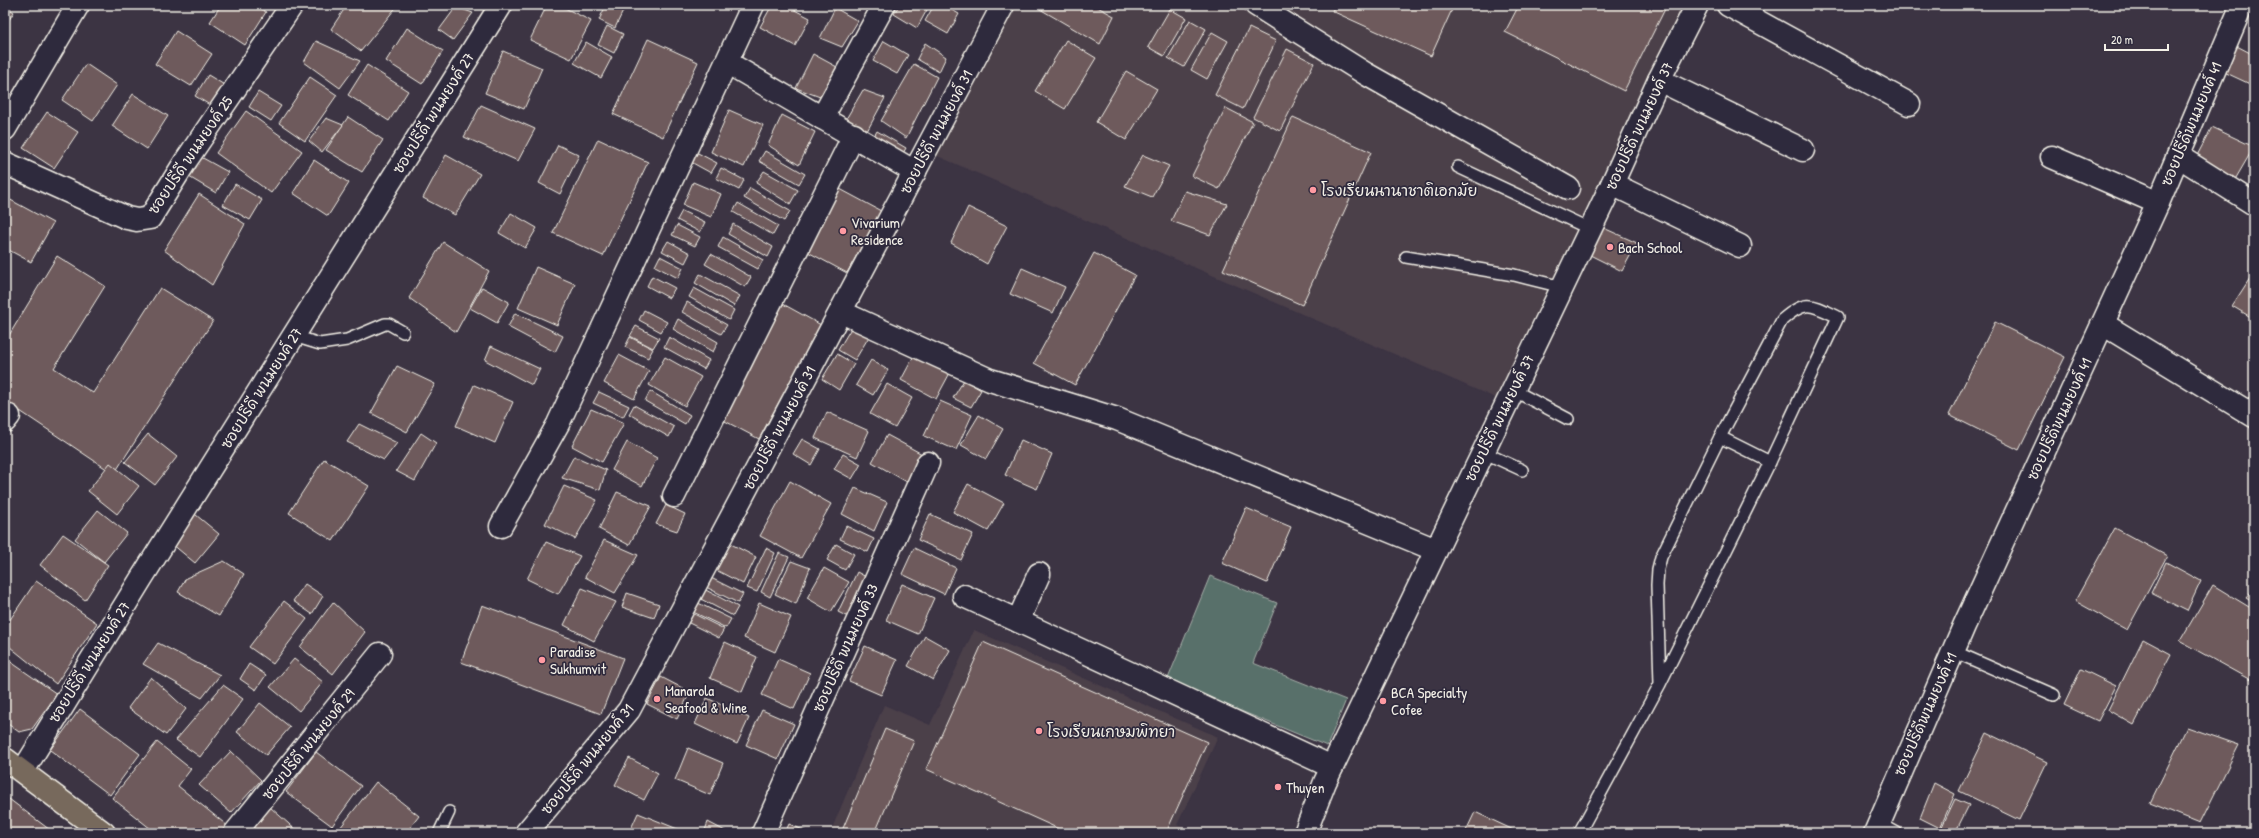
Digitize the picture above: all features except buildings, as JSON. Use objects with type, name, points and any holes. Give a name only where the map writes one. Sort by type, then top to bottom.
[{"type":"main road","points":[[10,762],[104,833]]},
{"type":"street","points":[[5,129],[78,5]]},
{"type":"street","name":"ซอยปรีดี พนมยงค์ 25","points":[[5,163],[127,218],[137,220],[150,218],[187,159],[292,5]]},
{"type":"street","name":"ซอยปรีดี พนมยงค์ 27","points":[[10,762],[294,336],[501,5]]},
{"type":"street","points":[[501,526],[558,424],[728,63],[753,5]]},
{"type":"street","points":[[822,118],[884,5]]},
{"type":"street","name":"ซอยปรีดี พนมยงค์ 31","points":[[526,833],[629,710],[1003,5]]},
{"type":"street","points":[[1256,5],[1366,74],[1568,188]]},
{"type":"street","name":"ซอยปรีดี พนมยงค์ 37","points":[[1305,833],[1332,767],[1612,184],[1659,80],[1698,5]]},
{"type":"street","points":[[1728,5],[1909,104]]},
{"type":"street","name":"ซอยปรีดีพนมยงค์ 41","points":[[1884,830],[1953,652],[2158,203],[2242,5]]},
{"type":"street","points":[[728,63],[915,172]]},
{"type":"street","points":[[1659,80],[1802,150]]},
{"type":"street","points":[[674,496],[854,136]]},
{"type":"street","points":[[2178,156],[2254,204]]},
{"type":"street","points":[[2052,157],[2158,203]]},
{"type":"street","points":[[1612,184],[1740,246]]},
{"type":"street","points":[[841,312],[990,380],[1117,419],[1436,550]]},
{"type":"street","points":[[2103,324],[2254,416]]},
{"type":"street","name":"ซอยปรีดี พนมยงค์ 33","points":[[763,833],[928,463]]},
{"type":"street","points":[[1018,621],[1039,574]]},
{"type":"street","points":[[964,596],[1332,767]]},
{"type":"street","name":"ซอยปรีดี พนมยงค์ 29","points":[[235,833],[380,654]]},
{"type":"lane","points":[[1458,167],[1590,229]]},
{"type":"lane","points":[[1406,257],[1514,275],[1562,287]]},
{"type":"lane","points":[[1579,833],[1660,684],[1770,462],[1838,317],[1813,306],[1796,308],[1782,320],[1720,436],[1661,557],[1658,569],[1660,684]]},
{"type":"lane","points":[[294,336],[320,344],[347,340],[385,324],[389,324],[403,332]]},
{"type":"lane","points":[[1513,390],[1568,418]]},
{"type":"lane","points":[[1720,436],[1770,462]]},
{"type":"lane","points":[[1483,452],[1522,470]]},
{"type":"lane","points":[[1953,652],[2054,695]]},
{"type":"lane","points":[[438,833],[449,812]]},
{"type":"shaded area","name":"โรงเรียนนานาชาติเอกมัย","points":[[1003,5],[1698,5],[1507,403],[926,151]]},
{"type":"shaded area","name":"โรงเรียนเกษมพิทยา","points":[[974,630],[1218,737],[1177,825],[1196,833],[830,833],[884,705],[930,725]]},
{"type":"green space","points":[[1210,576],[1277,603],[1253,663],[1346,700],[1327,746],[1167,681]]},
{"type":"place","name":"โรงเรียนนานาชาติเอกมัย","points":[[1313,190]]},
{"type":"place","name":"Vivarium Residence","points":[[843,231]]},
{"type":"place","name":"Bach School","points":[[1610,247]]},
{"type":"place","name":"Paradise Sukhumvit","points":[[542,660]]},
{"type":"place","name":"Manarola Seafood & Wine","points":[[657,699]]},
{"type":"place","name":"BCA Specialty Cofee","points":[[1383,701]]},
{"type":"place","name":"โรงเรียนเกษมพิทยา","points":[[1039,731]]},
{"type":"place","name":"Thuyen","points":[[1278,787]]}]
